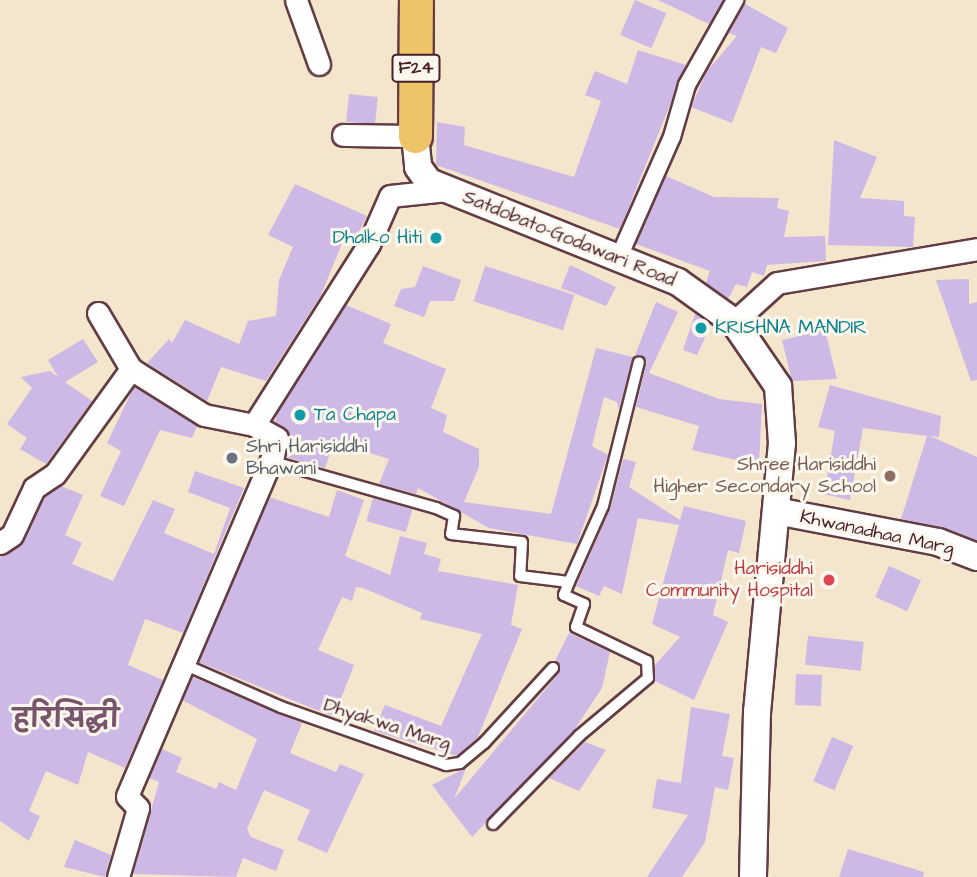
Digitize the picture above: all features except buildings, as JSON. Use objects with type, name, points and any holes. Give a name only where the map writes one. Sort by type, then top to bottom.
[{"type":"main road","name":"Satdobato-Godawari Road","points":[[415,136],[416,0]]},
{"type":"street","points":[[296,0],[319,64]]},
{"type":"street","points":[[619,257],[672,137],[687,85],[735,0]]},
{"type":"street","points":[[343,135],[415,136]]},
{"type":"street","name":"Satdobato-Godawari Road","points":[[415,136],[418,167],[447,190],[678,282],[734,322],[778,386],[782,443],[757,712],[753,877]]},
{"type":"street","points":[[254,425],[369,244],[390,196],[447,190]]},
{"type":"street","points":[[734,322],[777,283],[977,249]]},
{"type":"street","points":[[98,313],[131,369],[204,415],[254,425],[277,438],[270,461],[181,663],[127,796],[138,808],[118,877]]},
{"type":"street","points":[[0,543],[12,535],[34,488],[55,474],[131,369]]},
{"type":"street","name":"Khwanadhaa Marg","points":[[776,511],[938,542],[977,557]]},
{"type":"lane","points":[[493,824],[579,736],[648,678],[647,661],[576,626],[584,604],[564,596],[603,506],[639,362]]},
{"type":"lane","points":[[270,461],[436,508],[454,516],[451,534],[522,542],[520,576],[569,582]]},
{"type":"lane","name":"Dhyakwa Marg","points":[[181,663],[281,707],[446,765],[460,763],[484,743],[553,668]]},
{"type":"place","name":"Dhalko Hiti","points":[[436,238]]},
{"type":"place","name":"KRISHNA MANDIR","points":[[701,328]]},
{"type":"place","name":"Ta Chapa","points":[[300,415]]},
{"type":"place","name":"Shri Harisiddhi Bhawani","points":[[232,458]]},
{"type":"place","name":"Shree Harisiddhi Higher Secondary School","points":[[890,476]]},
{"type":"place","name":"Harisiddhi Community Hospital","points":[[829,580]]},
{"type":"district","name":"हरिसिद्धी","points":[[66,720]]}]
